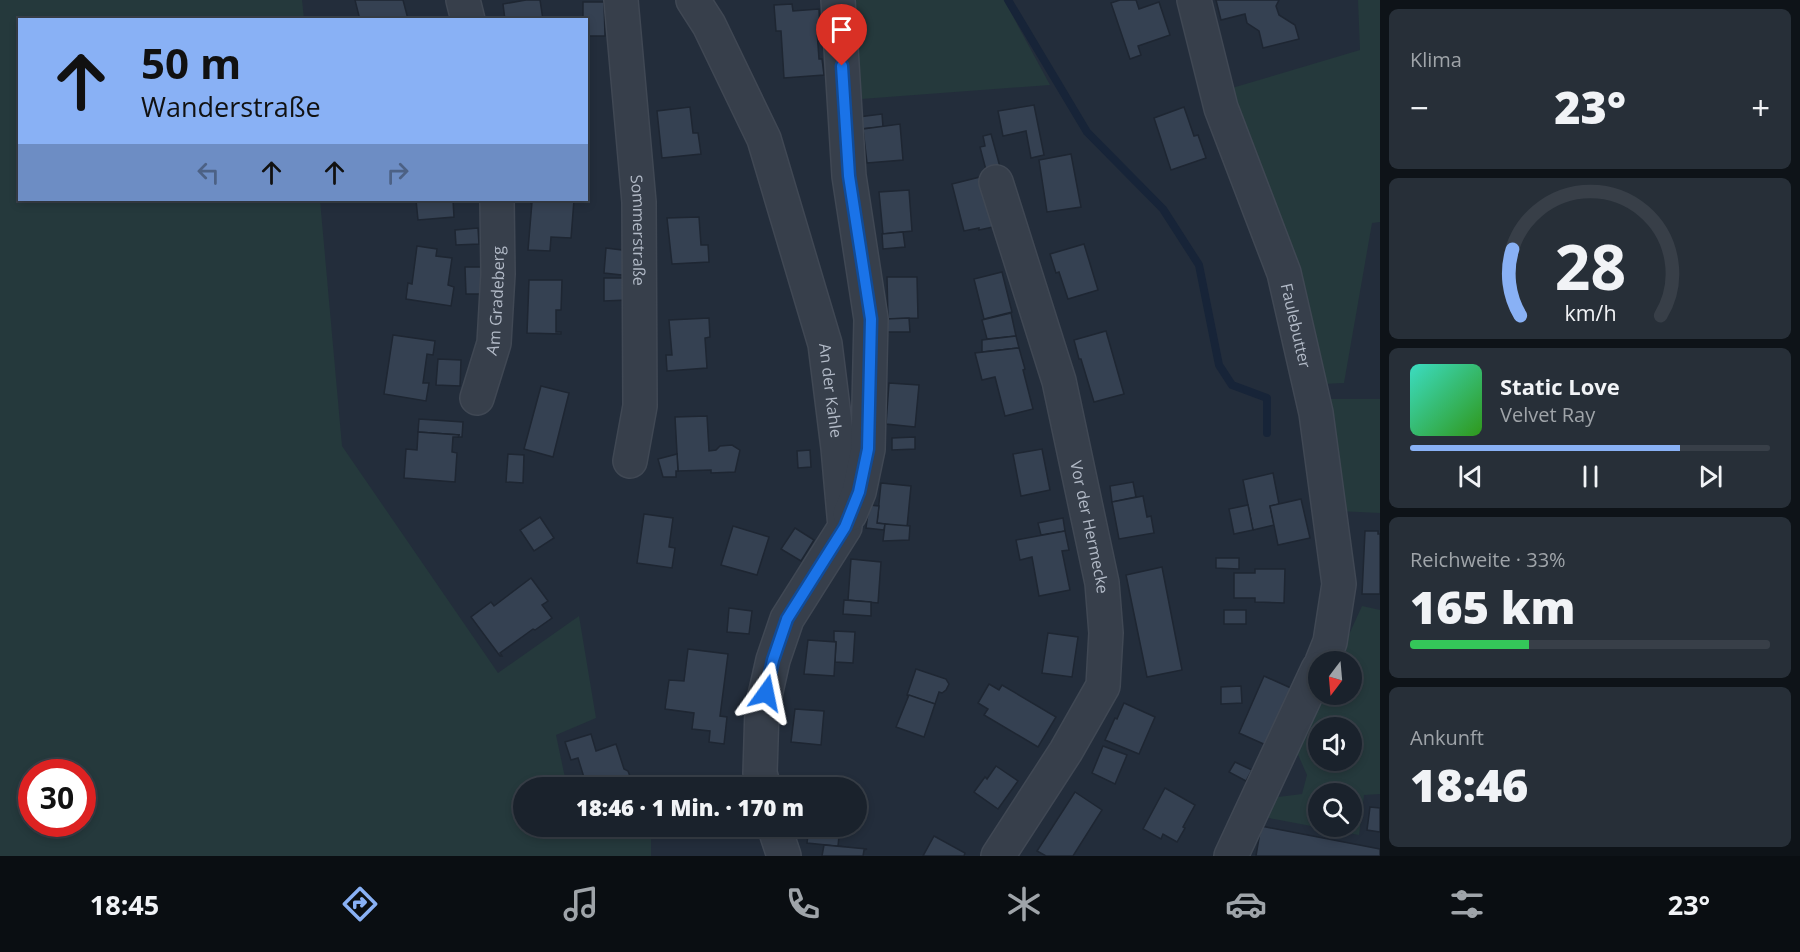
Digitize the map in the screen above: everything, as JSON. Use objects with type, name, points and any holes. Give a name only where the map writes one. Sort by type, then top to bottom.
[{"type":"street","points":[[463,0],[468,18]]},
{"type":"street","name":"Sommerstraße","points":[[621,0],[639,202],[640,406],[630,461]]},
{"type":"street","name":"An der Kahle","points":[[693,0],[709,25],[764,140],[825,345],[845,527]]},
{"type":"street","points":[[761,777],[762,709],[773,660],[787,619],[845,527],[859,492],[868,449],[871,319],[849,176],[838,0]]},
{"type":"street","name":"Faulebutter","points":[[1194,0],[1221,108],[1284,273],[1316,412],[1339,585],[1330,642],[1326,651]]},
{"type":"street","name":"Vor der Hermecke","points":[[996,182],[1059,381],[1102,583],[1106,633],[1102,686],[1004,854]]},
{"type":"street","name":"Am Gradeberg","points":[[477,398],[494,343],[498,274],[497,201]]},
{"type":"street","points":[[1231,856],[1308,690]]},
{"type":"street","points":[[778,837],[784,856]]},
{"type":"green space","points":[[0,0],[302,0],[304,18],[18,18],[18,201],[320,201],[342,446],[498,673],[579,616],[596,718],[556,735],[565,777],[513,777],[513,837],[651,837],[651,856],[0,856]]},
{"type":"green space","points":[[849,0],[1004,0],[1050,85],[861,99]]},
{"type":"green space","points":[[1358,0],[1380,0],[1380,222],[1372,223],[1344,383],[1322,384],[1278,226],[1232,88],[1360,50]]},
{"type":"green space","points":[[1327,399],[1380,399],[1380,513],[1338,511]]},
{"type":"green space","points":[[1362,606],[1380,610],[1380,794],[1364,795],[1362,811],[1362,783],[1308,783],[1308,825],[1264,817],[1278,797],[1302,794],[1307,775],[1296,750],[1308,725],[1308,771],[1362,771],[1362,717],[1312,717],[1317,705],[1362,705],[1362,651],[1342,651]]},
{"type":"building","points":[[355,0],[403,0],[408,18],[360,18]]},
{"type":"building","points":[[540,0],[543,18],[505,18],[503,4]]},
{"type":"building","points":[[1120,0],[1136,0],[1139,9],[1159,2],[1170,35],[1138,46],[1141,55],[1130,59],[1111,3]]},
{"type":"building","points":[[1216,0],[1279,0],[1276,6],[1279,15],[1295,25],[1299,39],[1263,48],[1259,31],[1247,23],[1245,14],[1221,20]]},
{"type":"building","points":[[583,2],[604,2],[605,36],[588,36],[588,18],[583,18]]},
{"type":"building","points":[[792,4],[793,11],[819,9],[820,31],[817,31],[819,59],[822,59],[824,75],[784,78],[781,31],[776,31],[774,5]]},
{"type":"building","points":[[1034,105],[1044,155],[1031,158],[1026,131],[1003,136],[998,111]]},
{"type":"building","points":[[690,107],[693,133],[698,133],[701,154],[662,158],[657,111]]},
{"type":"building","points":[[1184,107],[1194,136],[1198,135],[1206,158],[1171,170],[1154,118]]},
{"type":"building","points":[[882,114],[883,127],[860,129],[858,117]]},
{"type":"building","points":[[900,124],[903,160],[867,163],[863,129]]},
{"type":"building","points":[[991,134],[1000,167],[986,170],[980,147],[985,146],[983,136]]},
{"type":"building","points":[[1071,154],[1081,207],[1047,212],[1039,160]]},
{"type":"building","points":[[980,177],[993,227],[964,231],[952,184]]},
{"type":"building","points":[[909,190],[912,231],[883,234],[879,192]]},
{"type":"building","points":[[416,201],[453,201],[454,217],[418,220]]},
{"type":"building","points":[[531,201],[574,201],[571,238],[551,237],[550,251],[528,250]]},
{"type":"building","points":[[699,217],[701,245],[708,245],[709,262],[672,264],[667,218]]},
{"type":"building","points":[[478,228],[479,244],[456,245],[455,230]]},
{"type":"building","points":[[903,232],[905,247],[883,249],[882,234]]},
{"type":"building","points":[[1084,244],[1098,290],[1068,299],[1050,254]]},
{"type":"building","points":[[417,246],[437,249],[436,256],[452,258],[448,285],[454,287],[451,306],[406,299],[408,283],[412,284]]},
{"type":"building","points":[[606,248],[630,251],[631,276],[604,273]]},
{"type":"building","points":[[465,267],[487,267],[488,294],[466,294]]},
{"type":"building","points":[[1002,272],[1012,312],[984,319],[974,279]]},
{"type":"building","points":[[887,277],[917,277],[918,318],[888,319]]},
{"type":"building","points":[[604,278],[626,278],[627,300],[604,301]]},
{"type":"building","points":[[529,280],[562,280],[561,310],[556,310],[556,332],[561,332],[561,334],[527,333]]},
{"type":"building","points":[[1011,313],[1016,336],[987,339],[982,320]]},
{"type":"building","points":[[709,318],[710,337],[705,338],[707,368],[667,371],[666,355],[672,355],[669,320]]},
{"type":"building","points":[[909,318],[910,332],[887,332],[886,319]]},
{"type":"building","points":[[1106,331],[1124,394],[1094,402],[1074,340]]},
{"type":"building","points":[[393,335],[435,341],[433,355],[427,354],[423,383],[429,383],[426,401],[384,394]]},
{"type":"building","points":[[1016,336],[1019,348],[982,352],[982,340]]},
{"type":"building","points":[[1019,348],[1033,409],[1005,416],[995,377],[982,380],[975,353]]},
{"type":"building","points":[[438,359],[461,360],[460,386],[436,385]]},
{"type":"building","points":[[889,383],[919,385],[915,427],[886,424]]},
{"type":"building","points":[[541,386],[569,393],[553,457],[524,449]]},
{"type":"building","points":[[707,416],[709,451],[716,450],[720,446],[732,445],[740,450],[735,472],[678,471],[675,417]]},
{"type":"building","points":[[419,419],[463,422],[462,437],[418,432]]},
{"type":"building","points":[[418,432],[459,435],[453,437],[452,452],[457,453],[455,482],[404,478],[406,449],[417,450]]},
{"type":"building","points":[[915,437],[915,449],[892,450],[892,438]]},
{"type":"building","points":[[1042,449],[1050,490],[1021,496],[1013,454]]},
{"type":"building","points":[[810,450],[811,467],[798,468],[797,451]]},
{"type":"building","points":[[508,454],[524,455],[523,483],[506,482]]},
{"type":"building","points":[[677,454],[676,477],[663,477],[658,459]]},
{"type":"building","points":[[1273,473],[1279,504],[1270,506],[1274,525],[1253,530],[1243,480]]},
{"type":"building","points":[[1133,482],[1136,497],[1112,502],[1110,486]]},
{"type":"building","points":[[881,483],[911,486],[907,527],[877,523]]},
{"type":"building","points":[[1143,496],[1147,517],[1151,516],[1154,533],[1119,539],[1112,502]]},
{"type":"building","points":[[1301,499],[1310,538],[1278,545],[1270,506]]},
{"type":"building","points":[[869,505],[879,506],[877,523],[885,524],[884,530],[866,528]]},
{"type":"building","points":[[1248,505],[1253,530],[1234,534],[1229,509]]},
{"type":"building","points":[[644,514],[673,518],[669,547],[675,548],[672,568],[637,563]]},
{"type":"building","points":[[540,517],[554,538],[534,551],[520,530]]},
{"type":"building","points":[[1063,518],[1065,531],[1041,535],[1038,523]]},
{"type":"building","points":[[885,524],[910,526],[909,540],[883,541]]},
{"type":"building","points":[[733,526],[769,537],[757,575],[721,565]]},
{"type":"building","points":[[795,528],[814,540],[801,561],[781,549]]},
{"type":"building","points":[[1065,531],[1069,550],[1062,551],[1070,590],[1039,596],[1032,557],[1020,560],[1016,540]]},
{"type":"building","points":[[1365,531],[1378,531],[1380,534],[1380,594],[1362,594]]},
{"type":"building","points":[[1216,558],[1239,558],[1239,569],[1216,568]]},
{"type":"building","points":[[851,559],[881,562],[878,603],[848,600]]},
{"type":"building","points":[[1162,567],[1182,670],[1147,677],[1126,575]]},
{"type":"building","points":[[1255,569],[1285,569],[1284,603],[1255,602],[1255,598],[1234,598],[1234,573],[1255,573]]},
{"type":"building","points":[[531,578],[548,601],[542,605],[552,618],[500,653],[502,656],[500,656],[471,617],[491,602],[494,606]]},
{"type":"building","points":[[844,600],[871,602],[871,616],[843,614]]},
{"type":"building","points":[[729,608],[752,611],[749,634],[727,632]]},
{"type":"building","points":[[1224,610],[1246,610],[1246,624],[1224,624]]},
{"type":"building","points":[[834,631],[855,632],[853,663],[835,662]]},
{"type":"building","points":[[1048,633],[1078,637],[1072,677],[1042,673]]},
{"type":"building","points":[[808,640],[836,642],[834,676],[804,674]]},
{"type":"building","points":[[688,649],[728,654],[720,716],[727,717],[724,744],[709,742],[710,731],[692,729],[694,713],[665,709],[669,680],[684,681]]},
{"type":"building","points":[[916,669],[946,679],[949,684],[946,690],[939,692],[935,704],[907,695]]},
{"type":"building","points":[[1264,676],[1293,689],[1268,746],[1239,733]]},
{"type":"building","points":[[989,684],[999,690],[1002,685],[1056,717],[1038,747],[984,715],[988,709],[978,703]]},
{"type":"building","points":[[1241,686],[1242,703],[1221,704],[1221,687]]},
{"type":"building","points":[[909,695],[935,704],[924,737],[896,727]]},
{"type":"building","points":[[1124,703],[1155,717],[1139,754],[1105,740]]},
{"type":"building","points":[[795,709],[824,711],[821,745],[791,742]]},
{"type":"building","points":[[591,734],[596,751],[616,744],[624,769],[628,771],[630,777],[584,777],[578,758],[571,760],[565,742]]},
{"type":"building","points":[[1103,746],[1127,755],[1115,784],[1092,773]]},
{"type":"building","points":[[1235,762],[1252,770],[1246,781],[1229,772]]},
{"type":"building","points":[[996,766],[1018,781],[998,809],[974,792]]},
{"type":"building","points":[[1165,788],[1195,805],[1177,842],[1163,834],[1161,839],[1143,829]]},
{"type":"building","points":[[1075,792],[1102,810],[1073,856],[1046,856],[1037,851]]},
{"type":"building","points":[[1370,807],[1380,808],[1380,832],[1367,830]]},
{"type":"building","points":[[1261,826],[1308,835],[1308,837],[1380,849],[1380,856],[1256,856]]},
{"type":"building","points":[[934,836],[965,853],[964,856],[923,856]]},
{"type":"building","points":[[808,837],[839,837],[838,846],[846,847],[807,843]]},
{"type":"building","points":[[824,845],[867,849],[864,850],[863,856],[822,856]]},
{"type":"waterway","points":[[1008,0],[1087,132],[1163,209],[1199,265],[1219,365],[1232,385],[1267,398],[1267,433]]},
{"type":"route","points":[[766,693],[773,660],[787,619],[845,527],[859,492],[868,449],[871,319],[849,176],[842,66]]}]
